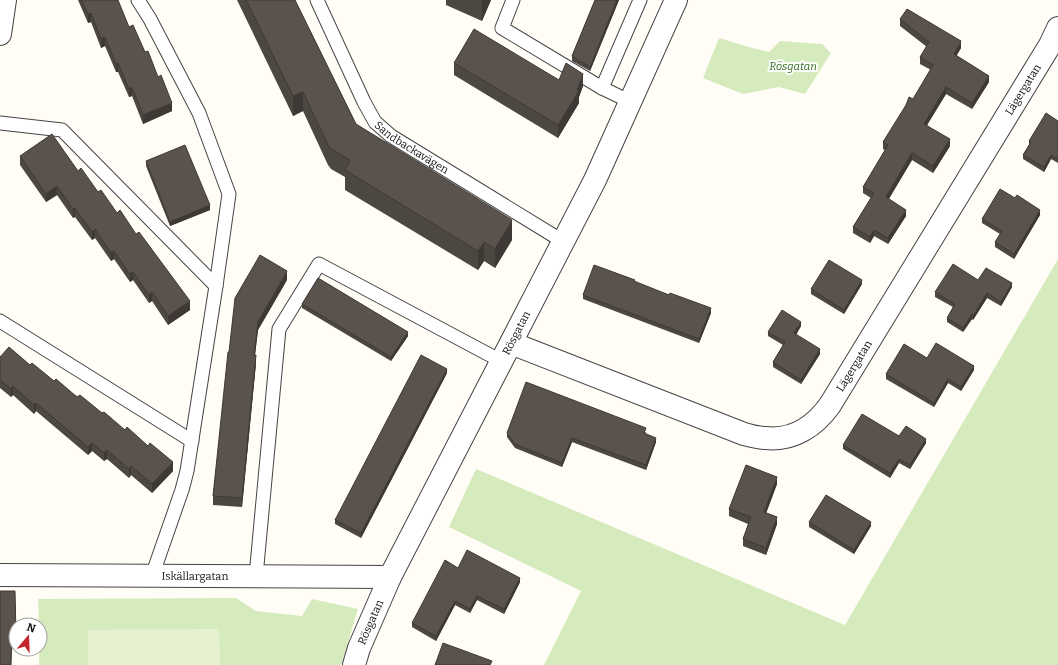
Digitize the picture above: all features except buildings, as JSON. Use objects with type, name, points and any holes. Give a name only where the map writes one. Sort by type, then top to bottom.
[{"type":"street","points":[[0,34],[5,0]]},
{"type":"street","name":"Rösgatan","points":[[354,665],[359,648],[390,577],[595,180],[676,0]]},
{"type":"street","name":"Lägergatan","points":[[506,352],[744,434],[766,438],[779,438],[802,431],[822,417],[830,405],[1052,42],[1058,28]]},
{"type":"street","name":"Iskällargatan","points":[[0,576],[390,577]]},
{"type":"lane","points":[[138,0],[150,19],[199,113],[229,194],[187,471],[182,490],[152,576]]},
{"type":"lane","name":"Sandbackavägen","points":[[317,0],[364,102],[375,122],[391,136],[564,242]]},
{"type":"lane","points":[[513,0],[502,28],[602,88],[631,102]]},
{"type":"lane","points":[[602,88],[640,0]]},
{"type":"lane","points":[[0,122],[62,130],[216,286]]},
{"type":"lane","points":[[256,576],[279,329],[319,264],[506,352]]},
{"type":"lane","points":[[0,321],[192,441]]},
{"type":"green space","name":"Rösgatan","points":[[719,38],[769,52],[780,41],[822,44],[831,53],[805,94],[779,87],[743,94],[703,78]]},
{"type":"green space","points":[[1058,259],[1058,665],[544,665],[581,591],[449,527],[476,469],[845,625]]},
{"type":"green space","points":[[236,598],[256,611],[302,616],[312,599],[358,609],[341,665],[39,665],[39,657],[48,657],[48,617],[39,617],[38,599]]},
{"type":"green space","points":[[219,629],[220,665],[88,665],[88,630]]}]
